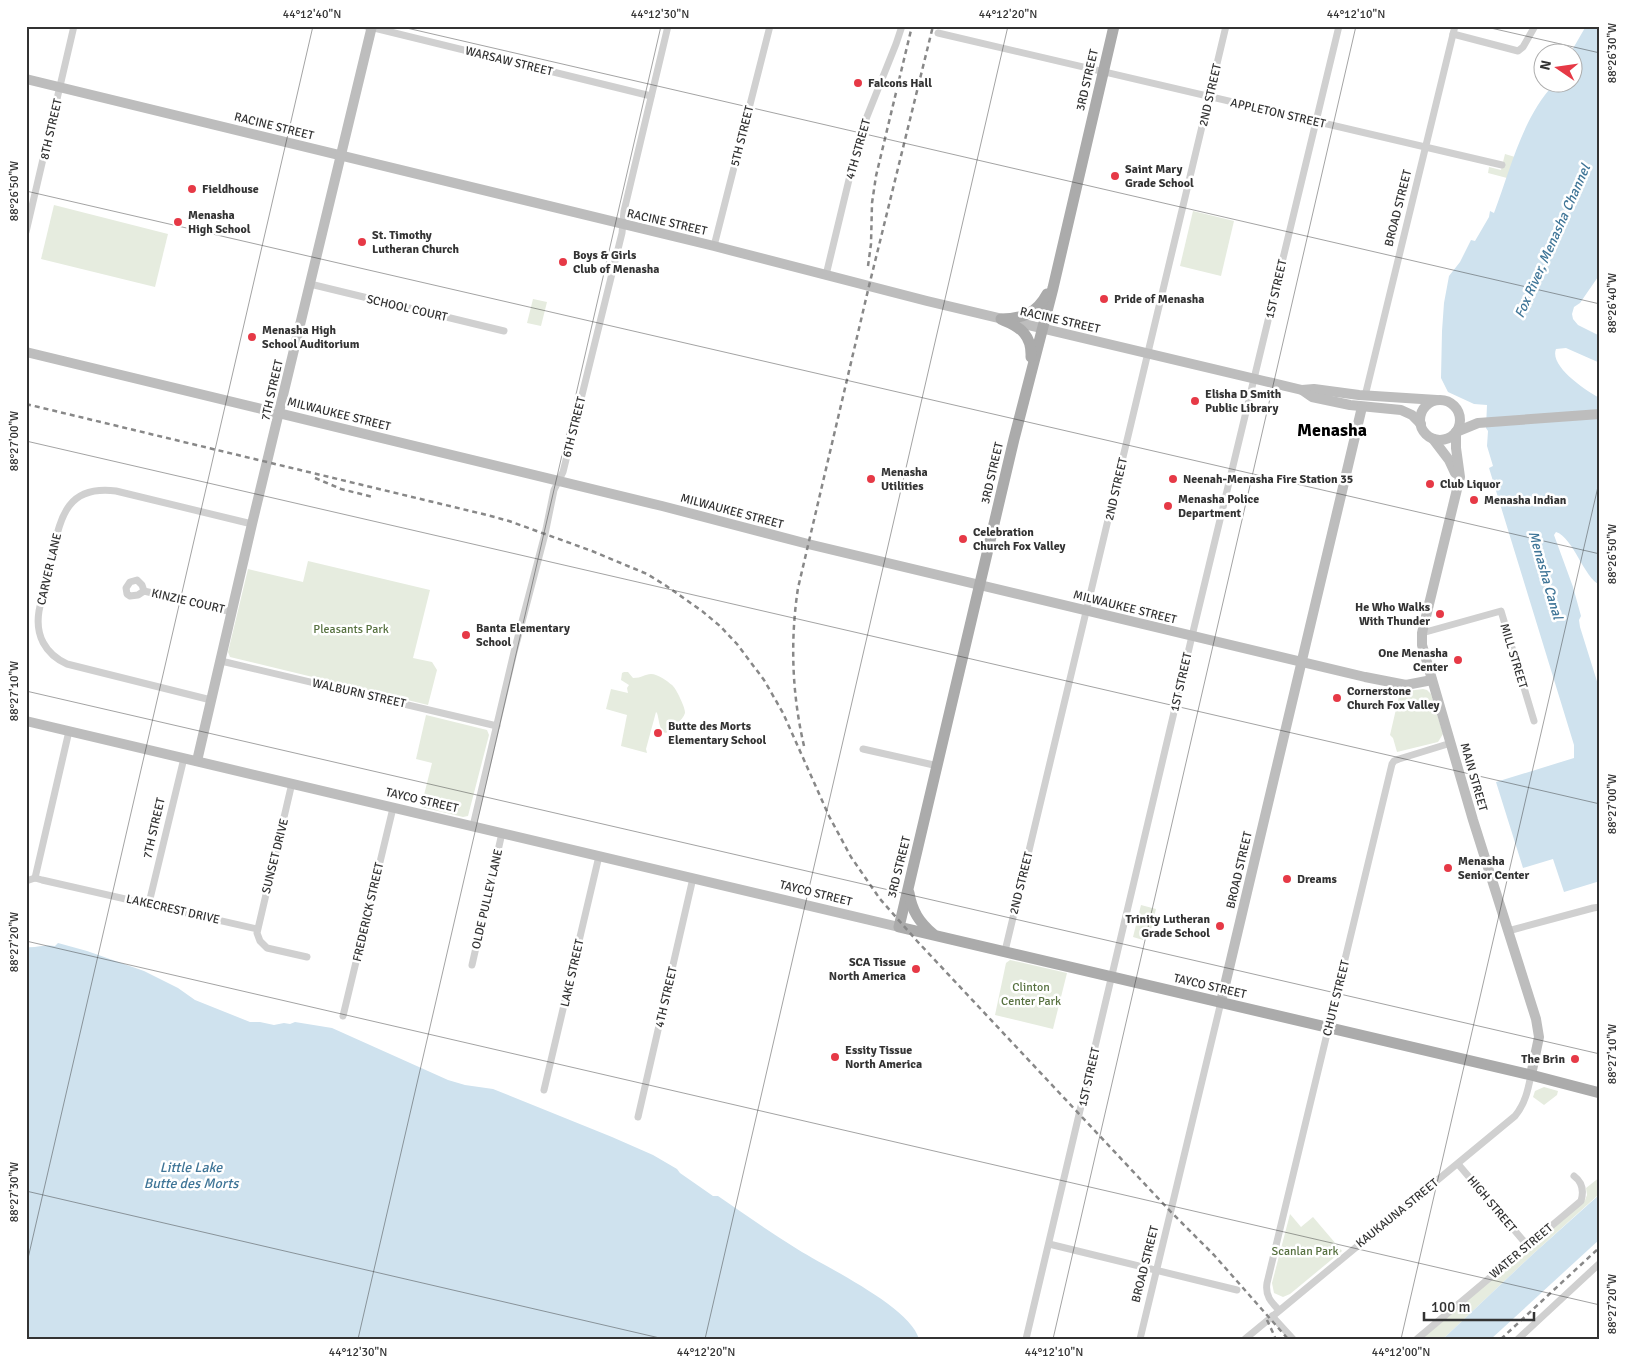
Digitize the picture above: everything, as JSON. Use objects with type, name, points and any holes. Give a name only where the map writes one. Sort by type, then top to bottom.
[{"type":"main road","name":"3RD STREET","points":[[899,927],[1114,26]]},
{"type":"main road","points":[[1001,319],[1023,317],[1036,309],[1047,296],[1055,278]]},
{"type":"main road","points":[[1001,319],[1016,326],[1027,336],[1031,348],[1030,374]]},
{"type":"main road","points":[[908,889],[914,912],[925,927],[934,935]]},
{"type":"main road","name":"TAYCO STREET","points":[[899,927],[1531,1075],[1600,1093]]},
{"type":"street","name":"8TH STREET","points":[[26,232],[74,26]]},
{"type":"street","name":"6TH STREET","points":[[473,826],[496,726],[545,534],[554,490],[563,472],[622,233],[624,211],[668,26]]},
{"type":"street","name":"5TH STREET","points":[[714,246],[770,26]]},
{"type":"street","name":"4TH STREET","points":[[826,275],[860,134],[902,26]]},
{"type":"street","name":"2ND STREET","points":[[1005,951],[1226,26]]},
{"type":"street","name":"1ST STREET","points":[[1026,1339],[1338,26]]},
{"type":"street","name":"BROAD STREET","points":[[1365,396],[1455,26]]},
{"type":"street","points":[[1453,34],[1518,51],[1523,47],[1535,26]]},
{"type":"street","name":"WARSAW STREET","points":[[370,27],[651,96]]},
{"type":"street","name":"7TH STREET","points":[[198,761],[252,524],[342,155],[370,27]]},
{"type":"street","name":"APPLETON STREET","points":[[938,33],[1502,165]]},
{"type":"street","name":"RACINE STREET","points":[[26,79],[714,246],[1001,319],[1302,390],[1314,389],[1365,396],[1437,400]]},
{"type":"street","name":"SCHOOL COURT","points":[[310,284],[504,331]]},
{"type":"street","name":"MILWAUKEE STREET","points":[[26,352],[662,506],[808,544],[1401,685],[1432,680]]},
{"type":"street","name":"RACINE STREET","points":[[1302,390],[1312,397],[1362,407],[1401,410],[1412,415],[1420,424]]},
{"type":"street","points":[[1457,484],[1452,465],[1433,439],[1423,430],[1420,418],[1426,406],[1437,400],[1450,403],[1458,412],[1478,423]]},
{"type":"street","name":"BROAD STREET","points":[[1140,1339],[1362,407]]},
{"type":"street","points":[[1456,432],[1460,420],[1458,412]]},
{"type":"street","points":[[1433,439],[1446,439],[1456,432],[1478,423],[1600,414]]},
{"type":"street","name":"MAIN STREET","points":[[1456,432],[1460,477],[1422,633],[1422,645],[1539,1032],[1539,1042],[1531,1075]]},
{"type":"street","name":"CARVER LANE","points":[[212,700],[67,664],[59,660],[48,651],[41,639],[37,621],[39,611],[60,523],[68,506],[82,495],[102,490],[116,491],[252,524]]},
{"type":"street","name":"KINZIE COURT","points":[[144,591],[232,612]]},
{"type":"street","name":"MILL STREET","points":[[1422,633],[1500,611],[1534,721]]},
{"type":"street","name":"WALBURN STREET","points":[[221,661],[496,726]]},
{"type":"street","name":"TAYCO STREET","points":[[26,720],[899,927]]},
{"type":"street","points":[[35,878],[69,731]]},
{"type":"street","name":"CHUTE STREET","points":[[1279,1310],[1269,1300],[1267,1283],[1392,762],[1451,743]]},
{"type":"street","points":[[863,749],[938,766]]},
{"type":"street","name":"7TH STREET","points":[[149,904],[184,758]]},
{"type":"street","name":"SUNSET DRIVE","points":[[257,929],[292,783]]},
{"type":"street","name":"FREDERICK STREET","points":[[343,1016],[393,808]]},
{"type":"street","name":"OLDE PULLEY LANE","points":[[472,965],[502,833]]},
{"type":"street","name":"LAKE STREET","points":[[544,1090],[599,856]]},
{"type":"street","name":"LAKECREST DRIVE","points":[[26,880],[35,878],[257,929]]},
{"type":"street","name":"4TH STREET","points":[[638,1117],[693,878]]},
{"type":"street","points":[[1508,931],[1600,907]]},
{"type":"street","points":[[257,929],[260,941],[267,948],[307,957]]},
{"type":"street","name":"KAUKAUNA STREET","points":[[1245,1339],[1515,1116],[1521,1109],[1531,1075]]},
{"type":"street","name":"HIGH STREET","points":[[1458,1164],[1527,1245]]},
{"type":"street","name":"WATER STREET","points":[[1417,1339],[1581,1200],[1583,1192],[1578,1179],[1574,1176]]},
{"type":"street","points":[[1049,1244],[1236,1290]]},
{"type":"street","points":[[1518,1339],[1600,1263]]},
{"type":"street","points":[[1272,1316],[1293,1339]]},
{"type":"green space","points":[[1505,154],[1515,157],[1507,178],[1488,173],[1489,167],[1501,170]]},
{"type":"green space","points":[[54,205],[168,234],[155,287],[41,259]]},
{"type":"green space","points":[[1193,211],[1234,221],[1221,276],[1180,266]]},
{"type":"green space","points":[[533,299],[547,302],[541,326],[527,323]]},
{"type":"green space","name":"Pleasants Park","points":[[308,561],[430,590],[413,658],[432,662],[437,670],[428,705],[230,657],[228,652],[248,569],[303,582]]},
{"type":"green space","points":[[628,672],[633,678],[651,674],[657,675],[674,687],[684,707],[685,713],[682,718],[666,733],[662,730],[656,712],[646,749],[647,753],[621,746],[627,715],[606,709],[611,689],[628,693],[627,688],[629,685],[621,680],[622,673]]},
{"type":"green space","points":[[1423,689],[1431,694],[1443,734],[1438,742],[1397,752],[1393,738],[1390,735],[1400,692]]},
{"type":"green space","points":[[426,715],[487,730],[489,735],[468,816],[463,817],[421,807],[432,763],[416,759]]},
{"type":"green space","points":[[1141,905],[1156,909],[1149,938],[1144,937],[1143,940],[1133,937]]},
{"type":"green space","name":"Clinton Center Park","points":[[1010,960],[1067,973],[1053,1029],[995,1015],[1006,963]]},
{"type":"green space","points":[[1544,1087],[1558,1091],[1557,1095],[1544,1105],[1533,1097],[1535,1091]]},
{"type":"green space","points":[[1600,1177],[1600,1194],[1443,1339],[1422,1339],[1585,1200],[1587,1195],[1586,1188]]},
{"type":"green space","name":"Scanlan Park","points":[[1290,1214],[1301,1227],[1313,1217],[1342,1251],[1290,1294],[1283,1297],[1274,1293],[1272,1283]]},
{"type":"water","points":[[1586,26],[1600,26],[1600,274],[1580,303],[1574,307],[1572,314],[1573,319],[1578,325],[1600,336],[1600,363],[1566,348],[1556,349],[1555,356],[1563,370],[1570,377],[1600,398],[1600,585],[1594,581],[1568,541],[1556,532],[1554,535],[1573,587],[1581,616],[1579,620],[1580,627],[1600,691],[1600,881],[1564,892],[1553,859],[1523,868],[1496,782],[1574,758],[1574,745],[1489,468],[1493,466],[1487,446],[1487,405],[1474,404],[1448,392],[1441,378],[1444,303],[1449,276],[1460,262],[1471,240],[1475,241],[1489,217],[1490,211],[1494,213],[1518,144],[1544,97],[1548,92],[1584,92],[1584,42],[1577,42]]},
{"type":"water","name":"Little Lake Butte des Morts","points":[[58,943],[144,971],[178,988],[195,1000],[250,1022],[274,1025],[295,1022],[332,1028],[448,1080],[465,1085],[493,1089],[653,1155],[784,1241],[883,1300],[900,1313],[912,1326],[919,1339],[26,1339],[26,947],[55,946]]},
{"type":"water","points":[[1600,1194],[1600,1239],[1491,1339],[1443,1339],[1533,1254]]},
{"type":"railway","points":[[868,266],[871,244],[872,203],[876,176],[912,26]]},
{"type":"railway","points":[[804,746],[797,707],[793,648],[798,588],[869,286],[933,26]]},
{"type":"railway","points":[[26,404],[509,521],[592,551],[647,574],[702,611],[737,644],[764,680],[783,713],[829,816],[851,857],[880,899],[1171,1212],[1214,1255],[1288,1339]]},
{"type":"railway","points":[[315,478],[341,489],[373,497]]},
{"type":"railway","points":[[1501,1339],[1600,1247]]},
{"type":"railway","points":[[1267,1320],[1275,1337]]},
{"type":"place","name":"Falcons Hall","points":[[858,83]]},
{"type":"place","name":"Saint Mary Grade School","points":[[1115,176]]},
{"type":"place","name":"Fieldhouse","points":[[192,189]]},
{"type":"place","name":"Menasha High School","points":[[178,222]]},
{"type":"place","name":"St. Timothy Lutheran Church","points":[[362,242]]},
{"type":"place","name":"Boys & Girls Club of Menasha","points":[[563,262]]},
{"type":"place","name":"Pride of Menasha","points":[[1104,299]]},
{"type":"place","name":"Menasha High School Auditorium","points":[[252,337]]},
{"type":"place","name":"Elisha D Smith Public Library","points":[[1195,401]]},
{"type":"place","name":"Menasha Utilities","points":[[871,479]]},
{"type":"place","name":"Neenah-Menasha Fire Station 35","points":[[1173,479]]},
{"type":"place","name":"Club Liquor","points":[[1430,484]]},
{"type":"place","name":"Menasha Indian","points":[[1474,500]]},
{"type":"place","name":"Menasha Police Department","points":[[1168,506]]},
{"type":"place","name":"Celebration Church Fox Valley","points":[[963,539]]},
{"type":"place","name":"He Who Walks With Thunder","points":[[1440,614]]},
{"type":"place","name":"Banta Elementary School","points":[[466,635]]},
{"type":"place","name":"One Menasha Center","points":[[1458,660]]},
{"type":"place","name":"Cornerstone Church Fox Valley","points":[[1337,698]]},
{"type":"place","name":"Butte des Morts Elementary School","points":[[658,733]]},
{"type":"place","name":"Menasha Senior Center","points":[[1448,868]]},
{"type":"place","name":"Dreams","points":[[1287,879]]},
{"type":"place","name":"Trinity Lutheran Grade School","points":[[1220,926]]},
{"type":"place","name":"SCA Tissue North America","points":[[916,969]]},
{"type":"place","name":"Essity Tissue North America","points":[[835,1057]]},
{"type":"place","name":"The Brin","points":[[1575,1059]]},
{"type":"district","name":"Menasha","points":[[1332,430]]},
{"type":"water label","name":"Fox River, Menasha Channel","points":[[1552,241]]},
{"type":"water label","name":"Menasha Canal","points":[[1546,575]]}]
